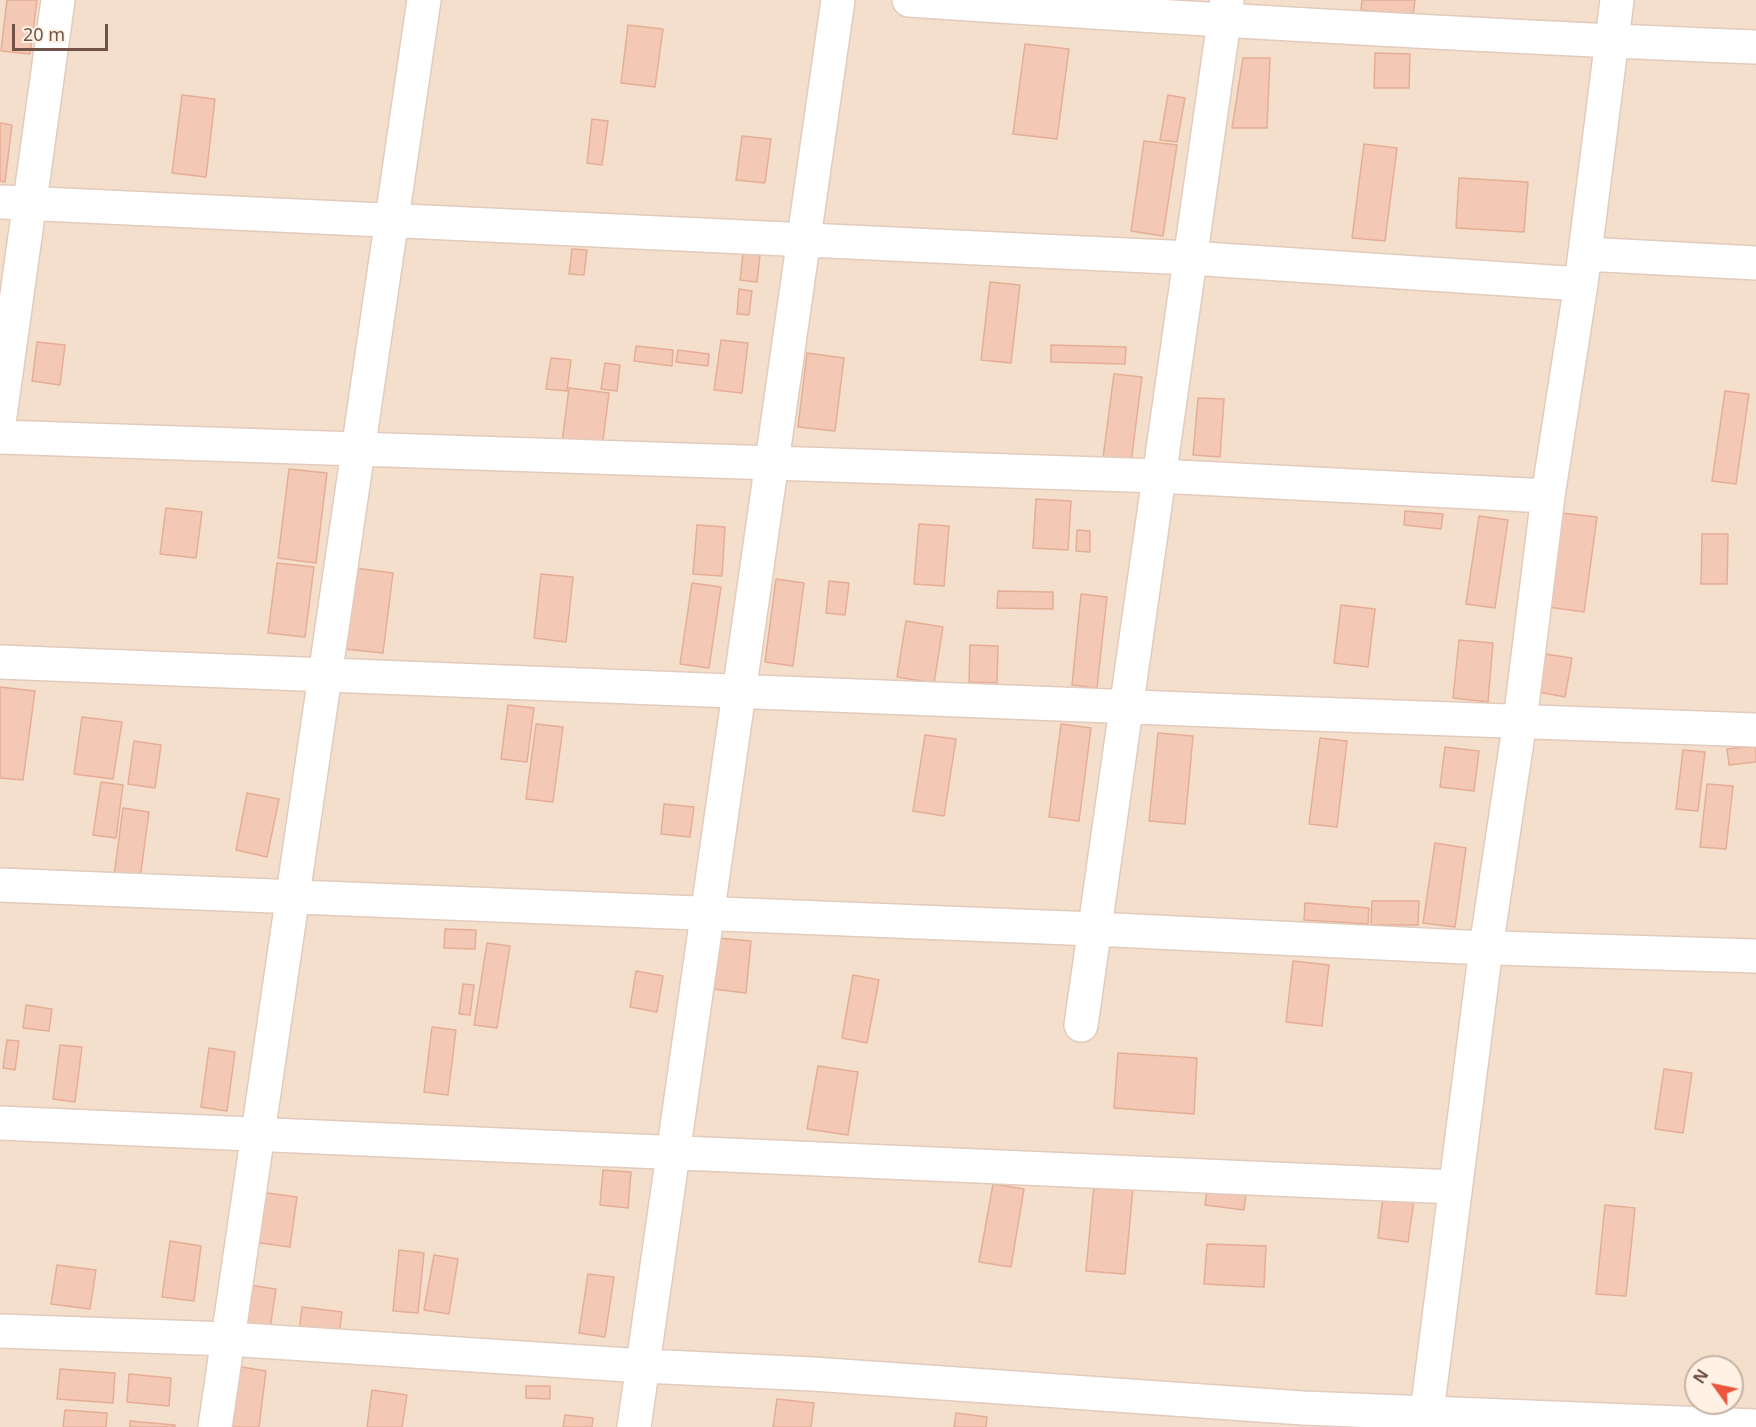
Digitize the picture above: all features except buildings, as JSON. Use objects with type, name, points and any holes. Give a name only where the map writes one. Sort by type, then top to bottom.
[{"type":"street","points":[[0,416],[15,203],[58,0]]},
{"type":"street","points":[[215,1427],[424,0]]},
{"type":"street","points":[[634,1427],[838,0]]},
{"type":"street","points":[[909,0],[1226,10],[1611,41],[1756,47]]},
{"type":"street","points":[[1427,1412],[1486,948],[1520,721],[1548,496],[1583,269],[1617,0]]},
{"type":"street","points":[[1081,1024],[1226,10]]},
{"type":"street","points":[[15,203],[1190,258],[1583,269],[1756,263]]},
{"type":"street","points":[[0,437],[1159,476],[1548,496]]},
{"type":"street","points":[[0,662],[1756,730]]},
{"type":"street","points":[[0,885],[1094,929],[1486,948],[1756,956]]},
{"type":"street","points":[[0,1123],[1455,1187]]},
{"type":"street","points":[[0,1330],[228,1340],[825,1375],[1303,1408],[1756,1426]]},
{"type":"shaded area","points":[[0,0],[1756,0],[1756,1427],[0,1427]]}]
